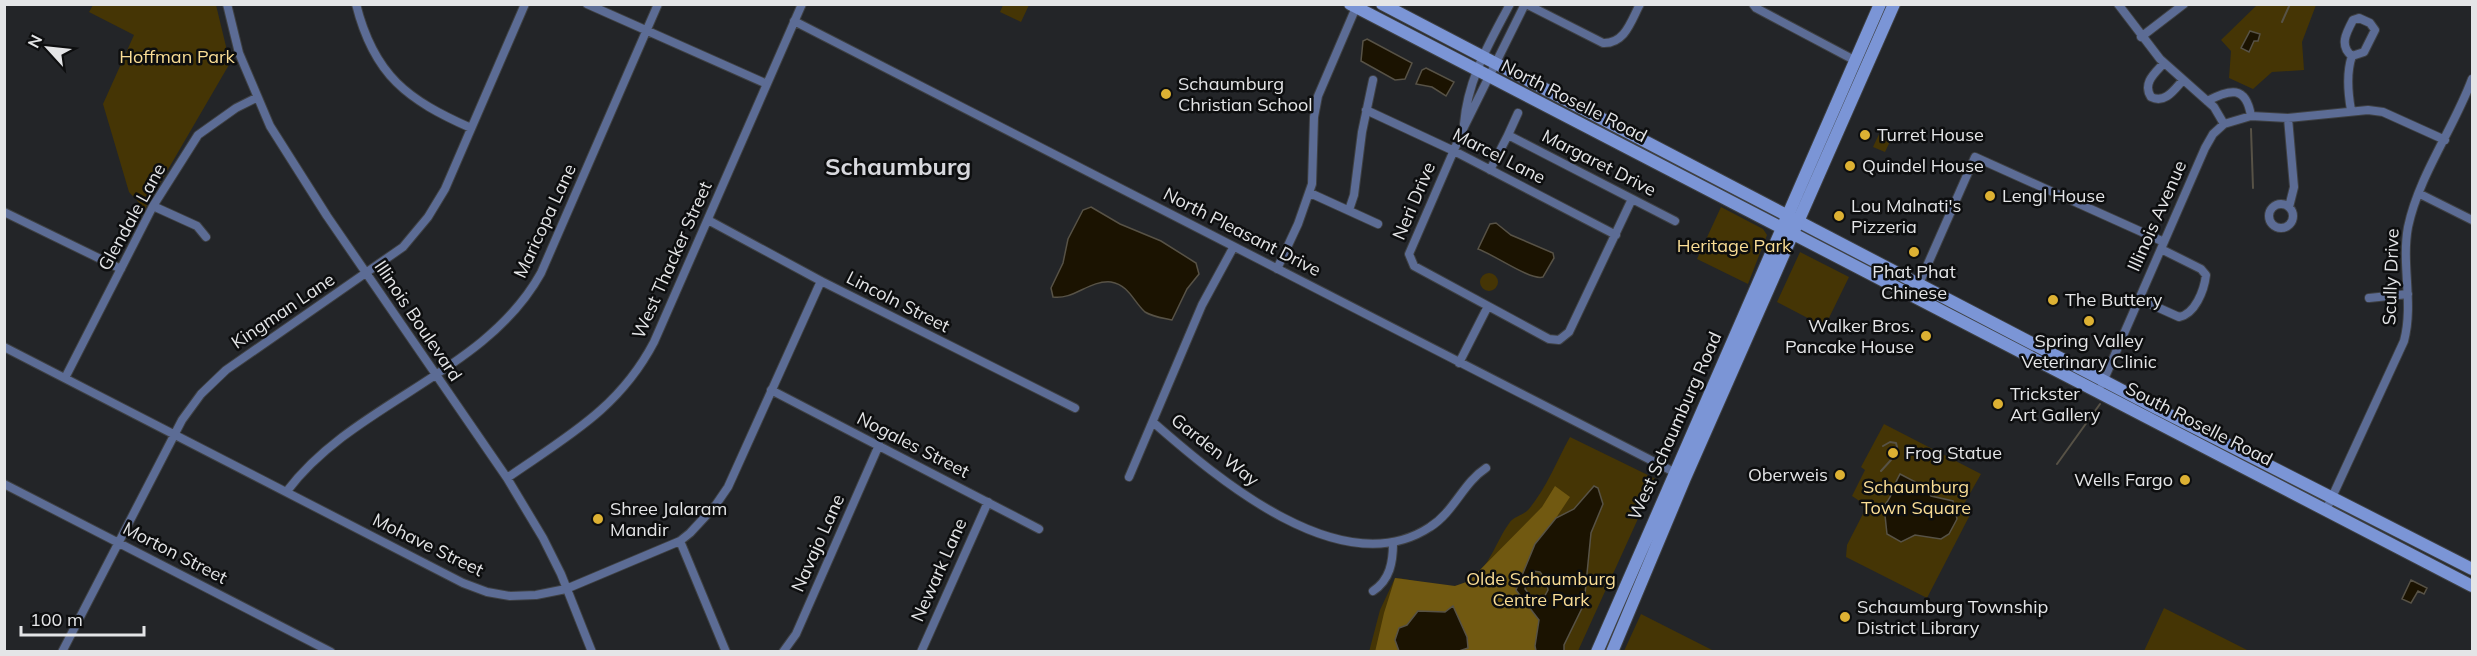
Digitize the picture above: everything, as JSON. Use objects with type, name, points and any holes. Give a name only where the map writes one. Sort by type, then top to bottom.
[{"type":"main road","name":"North Roselle Road","points":[[1382,4],[1788,216]]},
{"type":"main road","name":"West Schaumburg Road","points":[[1612,651],[1787,232],[1788,216],[1880,4]]},
{"type":"main road","name":"West Schaumburg Road","points":[[1597,651],[1674,472],[1787,232],[1799,222],[1894,4]]},
{"type":"main road","name":"North Roselle Road","points":[[1354,6],[1787,232]]},
{"type":"main road","name":"South Roselle Road","points":[[1788,216],[2104,380],[2330,502],[2472,586]]},
{"type":"main road","name":"South Roselle Road","points":[[1787,232],[2097,392],[2472,569]]},
{"type":"street","name":"Illinois Boulevard","points":[[227,4],[239,53],[256,98],[287,155],[507,478],[548,546],[592,651]]},
{"type":"street","points":[[356,4],[360,21],[382,67],[415,100],[471,128]]},
{"type":"street","name":"Kingman Lane","points":[[63,651],[174,434],[201,394],[226,370],[403,247],[428,217],[445,189],[525,4]]},
{"type":"street","points":[[587,4],[767,84]]},
{"type":"street","name":"Maricopa Lane","points":[[286,491],[302,470],[327,447],[492,334],[519,307],[533,287],[658,4]]},
{"type":"street","name":"West Thacker Street","points":[[507,478],[587,422],[615,399],[630,381],[654,342],[801,4]]},
{"type":"street","name":"Neri Drive","points":[[1464,127],[1466,96],[1510,4]]},
{"type":"street","points":[[1526,4],[1603,43],[1614,43],[1622,38],[1640,4]]},
{"type":"street","name":"Neri Drive","points":[[1487,308],[1414,266],[1409,254],[1464,127],[1526,4]]},
{"type":"street","points":[[1753,4],[1856,61]]},
{"type":"street","points":[[2118,4],[2141,37],[2164,63],[2207,100],[2224,124],[2251,116],[2288,118],[2351,110],[2383,112],[2445,140]]},
{"type":"street","points":[[2141,37],[2184,4]]},
{"type":"street","points":[[1277,269],[1310,193],[1314,168],[1316,102],[1354,6]]},
{"type":"street","points":[[2363,19],[2375,30],[2364,52],[2352,56],[2345,50],[2344,44],[2353,20],[2363,19]]},
{"type":"street","name":"North Pleasant Drive","points":[[794,21],[1674,472]]},
{"type":"street","points":[[2351,110],[2348,92],[2349,65],[2352,56]]},
{"type":"street","points":[[2164,63],[2149,81],[2147,87],[2151,97],[2155,99],[2167,97],[2183,80]]},
{"type":"street","name":"Scully Drive","points":[[2330,502],[2404,341],[2408,321],[2406,244],[2409,224],[2420,194],[2471,89],[2472,79]]},
{"type":"street","points":[[1348,210],[1354,195],[1366,110],[1373,80]]},
{"type":"street","points":[[2207,100],[2229,91],[2240,93],[2246,99],[2251,116]]},
{"type":"street","name":"Glendale Lane","points":[[65,378],[153,206],[198,135],[236,108],[256,98]]},
{"type":"street","name":"Marcel Lane","points":[[1366,110],[1454,151],[1616,235]]},
{"type":"street","points":[[1490,170],[1518,113]]},
{"type":"street","points":[[2288,118],[2294,187],[2289,207]]},
{"type":"street","name":"Illinois Avenue","points":[[2097,392],[2205,148],[2224,124]]},
{"type":"street","name":"Margaret Drive","points":[[1508,135],[1674,221]]},
{"type":"street","points":[[1919,284],[1975,157],[2162,245],[2206,275],[2205,284],[2192,311],[2186,316],[2179,317],[2139,299]]},
{"type":"street","points":[[1310,193],[1378,224]]},
{"type":"street","points":[[2420,194],[2472,220]]},
{"type":"street","points":[[1458,363],[1487,308],[1553,340],[1561,339],[1569,332],[1632,199]]},
{"type":"street","points":[[153,206],[196,226],[206,237]]},
{"type":"street","points":[[4,212],[121,269]]},
{"type":"street","name":"Lincoln Street","points":[[708,220],[821,281],[1075,408]]},
{"type":"street","name":"Garden Way","points":[[1129,477],[1154,423],[1202,305],[1233,248]]},
{"type":"street","name":"Mohave Street","points":[[4,347],[476,588],[499,594],[525,596],[566,589],[680,541],[697,527],[723,494],[821,281]]},
{"type":"street","points":[[2369,298],[2408,294]]},
{"type":"street","name":"Nogales Street","points":[[771,390],[1039,529]]},
{"type":"street","name":"Garden Way","points":[[1154,423],[1214,474],[1281,516],[1346,540],[1393,543],[1431,527],[1444,516],[1471,480],[1486,468]]},
{"type":"street","name":"Navajo Lane","points":[[783,651],[796,634],[879,446]]},
{"type":"street","name":"Morton Street","points":[[4,484],[331,651]]},
{"type":"street","name":"Newark Lane","points":[[921,651],[988,502]]},
{"type":"street","points":[[680,541],[726,651]]},
{"type":"street","points":[[1373,591],[1387,577],[1393,555],[1393,543]]},
{"type":"green space","points":[[1003,4],[1029,5],[1021,22],[1000,12]]},
{"type":"green space","name":"Hoffman Park","points":[[93,5],[216,5],[230,63],[145,209],[129,192],[103,104],[134,35],[89,12]]},
{"type":"green space","points":[[2257,5],[2316,5],[2302,42],[2304,70],[2272,72],[2253,89],[2229,78],[2231,51],[2221,40]]},
{"type":"green space","points":[[1881,130],[1893,135],[1885,152],[1873,147]]},
{"type":"green space","name":"Heritage Park","points":[[1721,207],[1763,229],[1767,235],[1748,284],[1697,259]]},
{"type":"green space","points":[[1800,252],[1849,277],[1826,324],[1821,325],[1777,302]]},
{"type":"green space","points":[[1489,273],[1495,276],[1498,282],[1495,288],[1489,291],[1483,288],[1480,282],[1483,276]]},
{"type":"green space","name":"Schaumburg Town Square","points":[[1884,424],[1981,474],[1964,504],[1973,509],[1927,598],[1846,557],[1847,545],[1867,506],[1852,496],[1865,470],[1861,467]]},
{"type":"green space","name":"Olde Schaumburg Centre Park","points":[[1570,437],[1656,479],[1578,651],[1369,652],[1380,610],[1395,578],[1432,585],[1454,586],[1474,577],[1482,570],[1510,522],[1527,511],[1535,501]]},
{"type":"green space","points":[[2164,608],[2249,651],[2144,651]]},
{"type":"green space","points":[[1641,614],[1714,651],[1624,651]]},
{"type":"shaded area","points":[[2250,31],[2260,34],[2258,41],[2254,41],[2249,52],[2241,48]]},
{"type":"shaded area","points":[[1367,39],[1412,63],[1405,79],[1395,80],[1361,61],[1363,41]]},
{"type":"shaded area","points":[[1426,68],[1454,82],[1446,96],[1432,87],[1416,84],[1422,70]]},
{"type":"shaded area","points":[[1091,207],[1120,224],[1161,241],[1196,263],[1199,274],[1187,289],[1172,320],[1145,312],[1127,290],[1111,282],[1096,284],[1068,296],[1053,297],[1051,288],[1063,263],[1068,239],[1083,210]]},
{"type":"shaded area","points":[[1496,223],[1511,235],[1553,253],[1554,258],[1543,277],[1530,275],[1478,249],[1490,224]]},
{"type":"shaded area","points":[[1900,474],[1925,487],[1931,496],[1953,501],[1957,519],[1949,534],[1941,539],[1915,535],[1901,542],[1887,534],[1884,506]]},
{"type":"shaded area","points":[[1555,486],[1570,497],[1548,530],[1535,544],[1516,589],[1539,620],[1536,651],[1375,652],[1395,578],[1455,586],[1469,581],[1542,507]]},
{"type":"shaded area","points":[[1594,486],[1598,488],[1603,504],[1591,533],[1584,604],[1564,645],[1564,651],[1536,651],[1539,620],[1516,590],[1535,544],[1556,518],[1574,509]],"holes":[[[1532,571],[1540,572],[1547,581],[1548,590],[1543,599],[1535,601],[1525,589],[1527,578]]]},
{"type":"shaded area","points":[[2411,580],[2427,588],[2424,594],[2418,591],[2411,603],[2402,599]]},
{"type":"shaded area","points":[[1453,606],[1467,637],[1468,648],[1459,651],[1399,651],[1395,640],[1399,628],[1407,625],[1418,611],[1445,612]]},
{"type":"waterway","points":[[2282,22],[2290,4]]},
{"type":"waterway","points":[[2251,129],[2253,188]]},
{"type":"waterway","points":[[2057,464],[2100,404]]},
{"type":"waterway","points":[[1883,446],[1890,442],[1896,443],[1897,447],[1889,454]]},
{"type":"waterway","points":[[1881,471],[1891,460]]},
{"type":"place","name":"Schaumburg Christian School","points":[[1166,94]]},
{"type":"place","name":"Turret House","points":[[1865,135]]},
{"type":"place","name":"Quindel House","points":[[1850,166]]},
{"type":"place","name":"Lengl House","points":[[1990,196]]},
{"type":"place","name":"Lou Malnati's Pizzeria","points":[[1839,216]]},
{"type":"place","name":"Phat Phat Chinese","points":[[1914,252]]},
{"type":"place","name":"The Buttery","points":[[2053,300]]},
{"type":"place","name":"Spring Valley Veterinary Clinic","points":[[2089,321]]},
{"type":"place","name":"Walker Bros. Pancake House","points":[[1926,336]]},
{"type":"place","name":"Trickster Art Gallery","points":[[1998,404]]},
{"type":"place","name":"Frog Statue","points":[[1893,453]]},
{"type":"place","name":"Oberweis","points":[[1840,475]]},
{"type":"place","name":"Wells Fargo","points":[[2185,480]]},
{"type":"place","name":"Shree Jalaram Mandir","points":[[598,519]]},
{"type":"place","name":"Schaumburg Township District Library","points":[[1845,617]]},
{"type":"district","name":"Schaumburg","points":[[898,167]]}]
